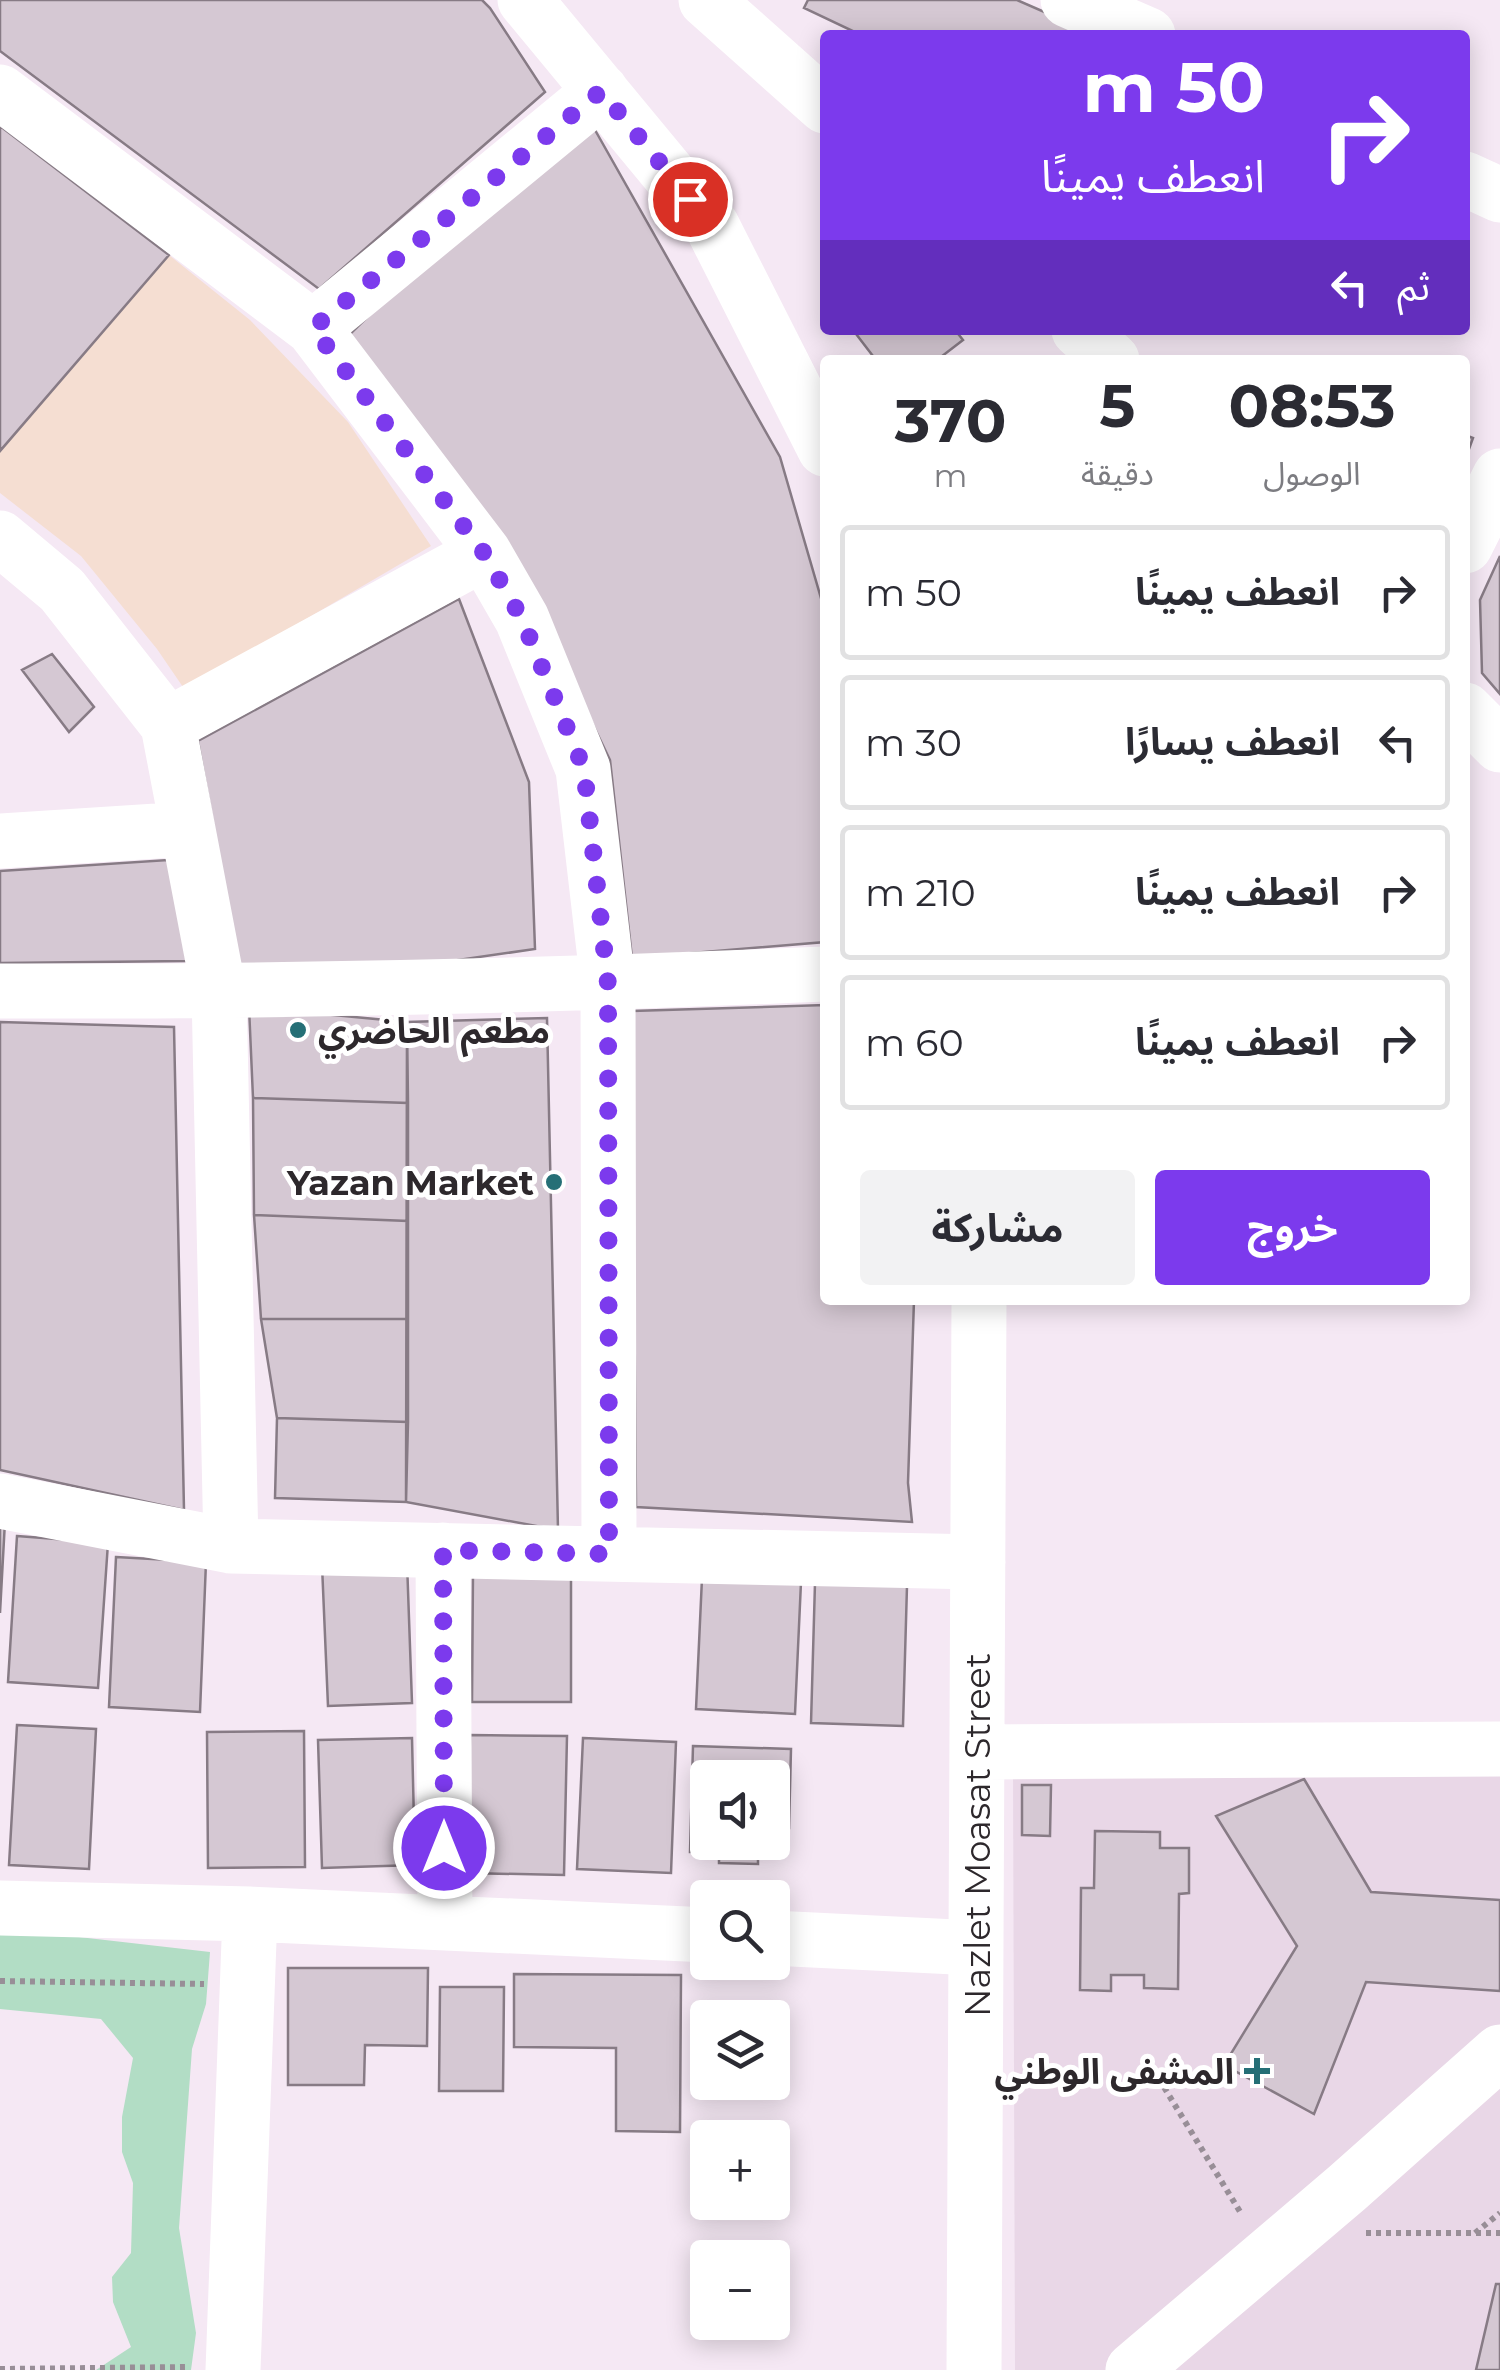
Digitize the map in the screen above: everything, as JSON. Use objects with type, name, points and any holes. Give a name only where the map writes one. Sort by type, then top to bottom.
[{"type":"street","points":[[526,0],[712,226],[820,439]]},
{"type":"street","points":[[706,0],[820,102]]},
{"type":"street","points":[[1068,0],[1136,30]]},
{"type":"street","points":[[1149,30],[1163,0]]},
{"type":"street","points":[[313,328],[601,91]]},
{"type":"street","points":[[0,92],[313,328],[484,553],[522,619],[584,769],[608,984],[609,1554]]},
{"type":"street","points":[[1470,181],[1500,195]]},
{"type":"street","points":[[1085,335],[1107,355]]},
{"type":"street","points":[[1470,536],[1500,476]]},
{"type":"street","points":[[0,538],[62,590],[168,725],[219,992],[232,1546]]},
{"type":"street","points":[[168,725],[484,553]]},
{"type":"street","points":[[1470,715],[1500,745]]},
{"type":"street","points":[[0,841],[188,829]]},
{"type":"street","points":[[0,990],[219,992],[608,984],[820,974]]},
{"type":"street","name":"Nazlet Moasat Street","points":[[974,2370],[980,1305]]},
{"type":"street","points":[[0,1500],[232,1546],[978,1562]]},
{"type":"street","points":[[443,1550],[445,1923]]},
{"type":"street","points":[[977,1752],[1500,1749]]},
{"type":"street","points":[[0,1908],[250,1914],[690,1934]]},
{"type":"street","points":[[233,2368],[250,1914]]},
{"type":"street","points":[[790,1939],[976,1948]]},
{"type":"street","points":[[1134,2370],[1500,2052]]},
{"type":"path","points":[[0,1982],[247,1985]]},
{"type":"path","points":[[1159,2079],[1266,2254]]},
{"type":"path","points":[[1475,2233],[1500,2212]]},
{"type":"path","points":[[1364,2233],[1500,2233]]},
{"type":"path","points":[[0,2369],[233,2368]]},
{"type":"shaded area","points":[[169,255],[250,320],[348,422],[431,546],[185,690],[157,649],[81,556],[0,493],[0,451]]},
{"type":"shaded area","name":"المشفى الوطني","points":[[1013,1772],[1500,1773],[1500,2370],[1015,2370]]},
{"type":"green space","points":[[0,1928],[210,1952],[206,2004],[192,2049],[179,2228],[196,2333],[191,2370],[96,2370],[131,2347],[113,2302],[112,2277],[131,2253],[133,2183],[122,2152],[122,2117],[133,2058],[101,2019],[0,2009]]},
{"type":"building","points":[[0,0],[482,0],[545,92],[319,289],[0,51]]},
{"type":"building","points":[[808,0],[1017,0],[1086,30],[850,30],[804,8]]},
{"type":"building","points":[[582,107],[780,457],[820,595],[820,942],[632,958],[610,760],[504,540],[349,335]]},
{"type":"building","points":[[0,126],[169,255],[0,451]]},
{"type":"building","points":[[857,335],[959,335],[963,340],[944,355],[872,355]]},
{"type":"building","points":[[1500,556],[1500,694],[1482,673],[1480,600]]},
{"type":"building","points":[[459,599],[529,782],[535,949],[243,991],[198,741]]},
{"type":"building","points":[[52,654],[94,707],[69,732],[22,670]]},
{"type":"building","points":[[168,860],[187,961],[0,963],[0,871]]},
{"type":"building","points":[[820,1005],[820,1305],[914,1305],[908,1483],[912,1522],[636,1507],[632,1011]]},
{"type":"building","points":[[249,1007],[407,1022],[408,1103],[253,1098]]},
{"type":"building","points":[[547,1018],[558,1530],[406,1502],[407,1022]]},
{"type":"building","points":[[0,1022],[174,1027],[184,1510],[0,1470]]},
{"type":"building","points":[[253,1098],[408,1103],[408,1221],[254,1215]]},
{"type":"building","points":[[254,1215],[408,1221],[408,1319],[261,1319]]},
{"type":"building","points":[[261,1319],[408,1319],[408,1422],[277,1418]]},
{"type":"building","points":[[277,1418],[408,1422],[406,1502],[275,1498]]},
{"type":"building","points":[[0,1521],[5,1521],[0,1613]]},
{"type":"building","points":[[17,1536],[108,1543],[98,1688],[8,1682]]},
{"type":"building","points":[[116,1557],[206,1562],[200,1712],[109,1707]]},
{"type":"building","points":[[407,1562],[412,1703],[328,1706],[322,1565]]},
{"type":"building","points":[[473,1572],[571,1572],[571,1702],[472,1702]]},
{"type":"building","points":[[702,1578],[801,1582],[795,1714],[696,1709]]},
{"type":"building","points":[[815,1583],[907,1586],[903,1726],[811,1723]]},
{"type":"building","points":[[17,1725],[96,1729],[89,1869],[9,1865]]},
{"type":"building","points":[[304,1731],[305,1867],[208,1868],[207,1732]]},
{"type":"building","points":[[470,1735],[567,1736],[564,1875],[467,1873]]},
{"type":"building","points":[[412,1738],[415,1865],[322,1868],[318,1740]]},
{"type":"building","points":[[583,1738],[676,1742],[671,1873],[577,1869]]},
{"type":"building","points":[[693,1746],[791,1749],[790,1788],[790,1760],[693,1760]]},
{"type":"building","points":[[1304,1779],[1371,1892],[1500,1900],[1500,1991],[1366,1982],[1314,2114],[1224,2065],[1297,1946],[1216,1816]]},
{"type":"building","points":[[1022,1785],[1051,1785],[1050,1836],[1022,1835]]},
{"type":"building","points":[[1095,1831],[1160,1832],[1160,1848],[1189,1848],[1189,1893],[1179,1894],[1178,1989],[1144,1988],[1144,1975],[1111,1975],[1111,1991],[1080,1990],[1081,1888],[1094,1888]]},
{"type":"building","points":[[719,1860],[758,1860],[758,1864]]},
{"type":"building","points":[[288,1968],[428,1968],[427,2046],[365,2045],[364,2085],[288,2085]]},
{"type":"building","points":[[514,1974],[681,1975],[680,2132],[616,2131],[616,2048],[514,2047]]},
{"type":"building","points":[[440,1987],[504,1987],[503,2091],[439,2091]]},
{"type":"building","points":[[1496,2284],[1500,2284],[1500,2370],[1476,2370]]},
{"type":"place","name":"مطعم الحاضري","points":[[298,1030]]},
{"type":"place","name":"Yazan Market","points":[[554,1182]]},
{"type":"place","name":"المشفى الوطني","points":[[1257,2071]]},
{"type":"route","points":[[444,1848],[443,1550],[609,1554],[608,984],[584,769],[522,619],[484,553],[313,328],[601,91],[690,199]]}]
